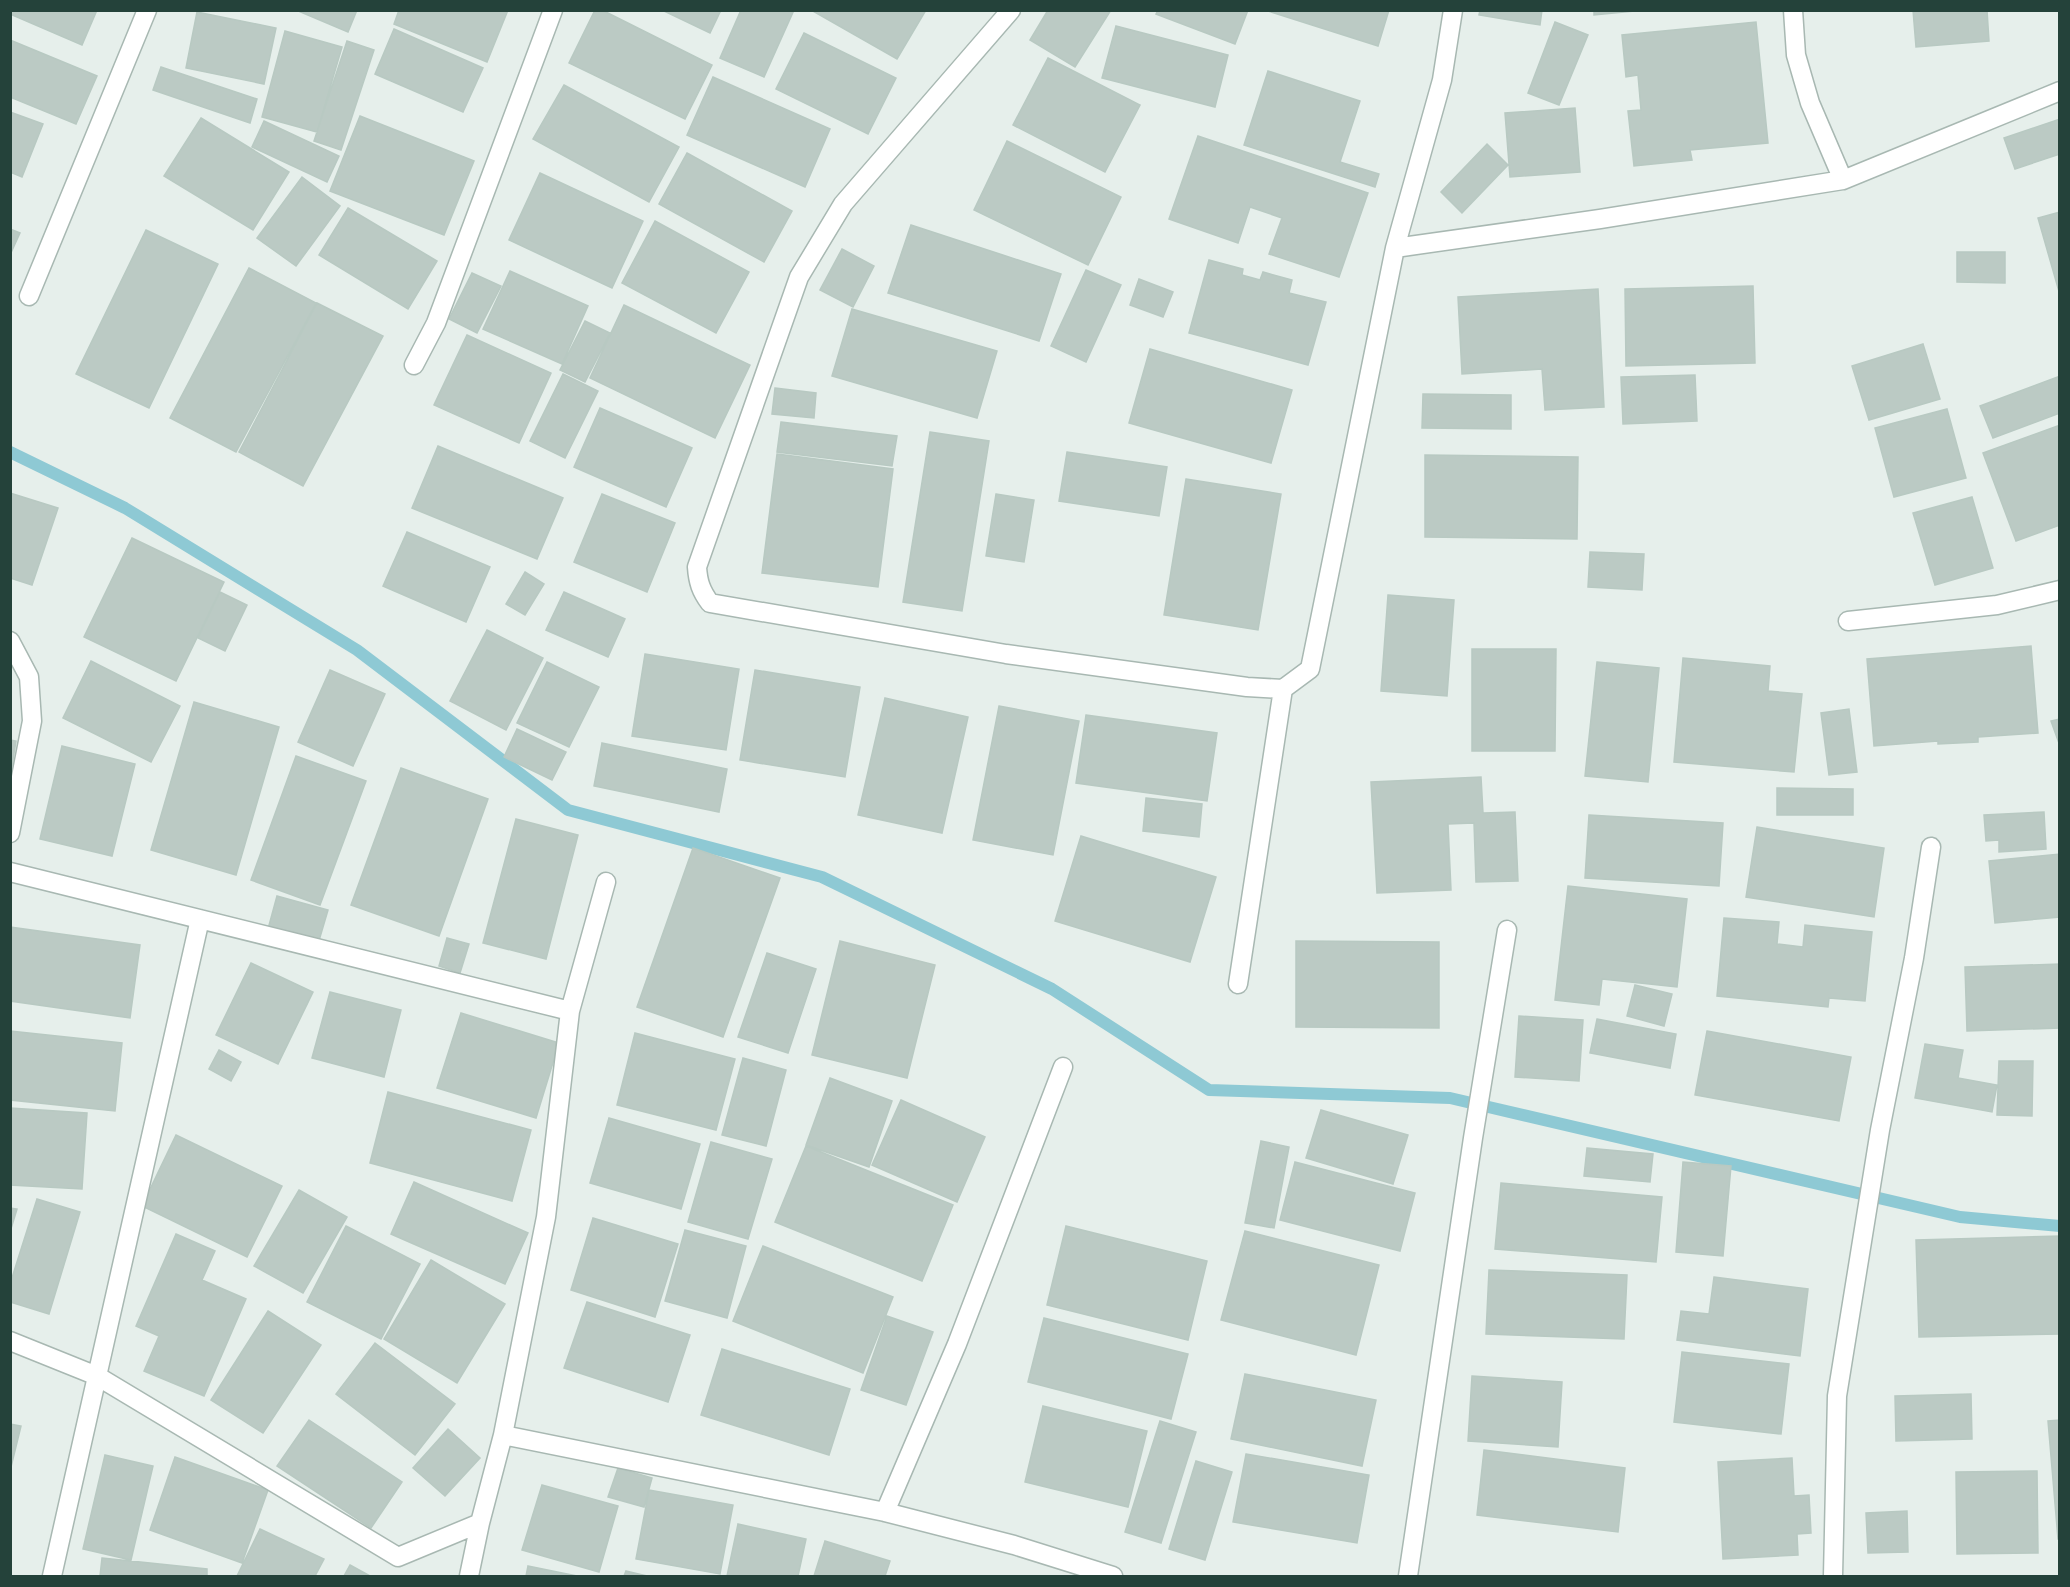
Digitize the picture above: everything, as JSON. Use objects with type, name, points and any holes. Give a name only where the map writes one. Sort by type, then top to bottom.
[{"type":"street","points":[[28,296],[147,10]]},
{"type":"street","points":[[414,365],[436,323],[553,10]]},
{"type":"street","points":[[1011,10],[843,204],[799,277],[697,567],[702,593],[710,603],[1006,654],[1247,687],[1283,689],[1310,669],[1395,248],[1442,80],[1453,10]]},
{"type":"street","points":[[1793,10],[1796,55],[1810,104],[1843,180]]},
{"type":"street","points":[[1395,248],[1600,219],[1843,180],[2060,91]]},
{"type":"street","points":[[1848,621],[1997,604],[2060,590]]},
{"type":"street","points":[[10,641],[29,677],[32,721],[10,833]]},
{"type":"street","points":[[1238,984],[1283,689]]},
{"type":"street","points":[[1833,1576],[1836,1396],[1880,1130],[1914,958],[1931,847]]},
{"type":"street","points":[[10,872],[570,1011]]},
{"type":"street","points":[[470,1576],[480,1523],[502,1435],[546,1217],[570,1011],[606,882]]},
{"type":"street","points":[[52,1576],[200,919]]},
{"type":"street","points":[[1408,1576],[1473,1138],[1507,930]]},
{"type":"street","points":[[885,1512],[957,1344],[1063,1067]]},
{"type":"street","points":[[10,1341],[97,1376],[398,1557],[480,1523]]},
{"type":"street","points":[[502,1435],[885,1512],[1014,1545],[1113,1576]]},
{"type":"building","points":[[10,10],[97,10],[82,45],[10,14]]},
{"type":"building","points":[[296,10],[357,10],[348,32]]},
{"type":"building","points":[[399,10],[508,10],[487,62],[394,24]]},
{"type":"building","points":[[595,10],[602,10],[712,65],[685,119],[569,63]]},
{"type":"building","points":[[662,10],[721,10],[710,33]]},
{"type":"building","points":[[741,10],[794,10],[764,77],[720,58]]},
{"type":"building","points":[[811,10],[926,10],[897,59]]},
{"type":"building","points":[[1048,10],[1111,10],[1075,67],[1030,40]]},
{"type":"building","points":[[1158,10],[1248,10],[1235,44],[1156,14]]},
{"type":"building","points":[[1265,10],[1389,10],[1378,46]]},
{"type":"building","points":[[1480,10],[1542,10],[1540,25],[1479,15]]},
{"type":"building","points":[[1594,10],[1634,10],[1634,11],[1594,15]]},
{"type":"building","points":[[1913,10],[1987,10],[1989,41],[1916,47]]},
{"type":"building","points":[[197,12],[276,28],[264,84],[186,68]]},
{"type":"building","points":[[1555,22],[1588,35],[1559,105],[1528,93]]},
{"type":"building","points":[[1756,22],[1768,143],[1690,150],[1692,160],[1634,166],[1628,111],[1641,110],[1638,75],[1626,77],[1622,35]]},
{"type":"building","points":[[1116,26],[1228,55],[1215,107],[1102,78]]},
{"type":"building","points":[[394,29],[483,68],[463,112],[375,74]]},
{"type":"building","points":[[285,31],[342,47],[317,132],[262,117]]},
{"type":"building","points":[[804,33],[896,78],[868,134],[776,89]]},
{"type":"building","points":[[10,40],[97,76],[76,124],[10,97]]},
{"type":"building","points":[[347,41],[374,50],[341,150],[314,141]]},
{"type":"building","points":[[1048,58],[1140,105],[1105,172],[1013,125]]},
{"type":"building","points":[[161,67],[257,99],[250,123],[153,90]]},
{"type":"building","points":[[1268,71],[1360,101],[1340,162],[1379,174],[1375,187],[1244,145]]},
{"type":"building","points":[[713,77],[830,129],[805,187],[687,135]]},
{"type":"building","points":[[564,85],[679,147],[649,202],[533,139]]},
{"type":"building","points":[[1575,108],[1580,172],[1510,177],[1505,113]]},
{"type":"building","points":[[10,112],[43,124],[22,177],[10,172]]},
{"type":"building","points":[[360,116],[474,161],[444,235],[330,191]]},
{"type":"building","points":[[201,118],[289,172],[253,230],[164,176]]},
{"type":"building","points":[[2060,119],[2060,154],[2015,169],[2004,138]]},
{"type":"building","points":[[264,121],[339,156],[327,182],[252,147]]},
{"type":"building","points":[[1198,136],[1368,193],[1339,277],[1269,254],[1282,218],[1250,207],[1238,243],[1169,219]]},
{"type":"building","points":[[1007,141],[1121,197],[1088,265],[974,210]]},
{"type":"building","points":[[1487,144],[1508,165],[1462,213],[1441,192]]},
{"type":"building","points":[[687,153],[792,211],[764,262],[659,204]]},
{"type":"building","points":[[540,173],[643,221],[612,288],[509,240]]},
{"type":"building","points":[[302,177],[340,206],[296,266],[257,238]]},
{"type":"building","points":[[348,208],[437,261],[408,309],[319,255]]},
{"type":"building","points":[[2060,212],[2060,295],[2038,218]]},
{"type":"building","points":[[655,221],[749,272],[716,333],[622,283]]},
{"type":"building","points":[[911,225],[1061,274],[1039,341],[888,293]]},
{"type":"building","points":[[10,229],[20,233],[10,255]]},
{"type":"building","points":[[146,230],[218,264],[149,408],[76,374]]},
{"type":"building","points":[[842,249],[874,266],[853,307],[820,290]]},
{"type":"building","points":[[1957,252],[2005,252],[2005,283],[1957,282]]},
{"type":"building","points":[[1209,260],[1243,269],[1242,275],[1260,280],[1263,272],[1292,280],[1289,293],[1326,302],[1308,365],[1189,333]]},
{"type":"building","points":[[249,268],[316,303],[236,452],[170,418]]},
{"type":"building","points":[[1086,270],[1121,285],[1086,362],[1051,346]]},
{"type":"building","points":[[510,271],[588,306],[562,364],[483,329]]},
{"type":"building","points":[[472,273],[501,286],[477,333],[449,319]]},
{"type":"building","points":[[1139,279],[1173,292],[1163,317],[1130,305]]},
{"type":"building","points":[[1753,286],[1755,363],[1626,366],[1625,289]]},
{"type":"building","points":[[1598,289],[1604,407],[1545,410],[1542,369],[1462,374],[1458,297]]},
{"type":"building","points":[[317,303],[383,336],[303,486],[239,452]]},
{"type":"building","points":[[624,305],[750,365],[715,438],[590,378]]},
{"type":"building","points":[[852,309],[997,351],[977,418],[832,376]]},
{"type":"building","points":[[585,321],[610,333],[585,382],[560,370]]},
{"type":"building","points":[[467,335],[551,373],[519,443],[434,405]]},
{"type":"building","points":[[1923,344],[1940,399],[1869,420],[1852,366]]},
{"type":"building","points":[[1150,349],[1292,390],[1271,463],[1129,423]]},
{"type":"building","points":[[563,374],[598,391],[565,458],[530,441]]},
{"type":"building","points":[[1695,375],[1697,421],[1623,424],[1621,377]]},
{"type":"building","points":[[2060,376],[2060,413],[1993,438],[1980,406]]},
{"type":"building","points":[[775,388],[816,393],[814,418],[772,414]]},
{"type":"building","points":[[1423,394],[1511,395],[1511,429],[1422,428]]},
{"type":"building","points":[[600,408],[692,448],[666,507],[574,467]]},
{"type":"building","points":[[1947,409],[1966,478],[1894,497],[1875,428]]},
{"type":"building","points":[[781,422],[897,436],[892,466],[777,452]]},
{"type":"building","points":[[2060,425],[2060,525],[2016,541],[1983,453]]},
{"type":"building","points":[[930,432],[989,441],[962,611],[903,602]]},
{"type":"building","points":[[438,446],[563,498],[537,559],[412,508]]},
{"type":"building","points":[[1067,452],[1167,467],[1159,516],[1059,501]]},
{"type":"building","points":[[777,454],[893,469],[878,587],[762,573]]},
{"type":"building","points":[[1425,455],[1578,457],[1577,539],[1425,537]]},
{"type":"building","points":[[1186,479],[1281,494],[1258,630],[1164,615]]},
{"type":"building","points":[[10,493],[58,508],[32,585],[10,578]]},
{"type":"building","points":[[602,494],[675,523],[647,592],[574,562]]},
{"type":"building","points":[[996,494],[1034,500],[1024,562],[986,556]]},
{"type":"building","points":[[1972,497],[1993,568],[1935,585],[1913,513]]},
{"type":"building","points":[[407,532],[490,567],[466,622],[383,586]]},
{"type":"building","points":[[132,538],[224,582],[176,681],[84,637]]},
{"type":"building","points":[[1590,552],[1644,554],[1642,590],[1588,587]]},
{"type":"building","points":[[525,572],[544,584],[525,615],[506,604]]},
{"type":"building","points":[[220,592],[247,605],[225,651],[198,638]]},
{"type":"building","points":[[564,592],[625,619],[608,657],[546,630]]},
{"type":"building","points":[[1388,595],[1454,600],[1447,696],[1381,691]]},
{"type":"building","points":[[487,630],[543,658],[506,730],[450,701]]},
{"type":"building","points":[[2031,646],[2038,733],[1978,737],[1978,742],[1938,744],[1938,741],[1874,746],[1867,659]]},
{"type":"building","points":[[1472,649],[1556,649],[1555,751],[1472,751]]},
{"type":"building","points":[[645,654],[739,669],[726,750],[632,736]]},
{"type":"building","points":[[1683,658],[1770,666],[1768,691],[1802,694],[1794,772],[1674,762]]},
{"type":"building","points":[[91,661],[180,706],[151,762],[63,718]]},
{"type":"building","points":[[547,662],[599,687],[569,747],[517,723]]},
{"type":"building","points":[[1597,662],[1659,668],[1648,782],[1585,776]]},
{"type":"building","points":[[330,670],[385,694],[353,766],[298,742]]},
{"type":"building","points":[[755,670],[860,687],[845,777],[740,760]]},
{"type":"building","points":[[885,698],[968,717],[942,833],[858,815]]},
{"type":"building","points":[[194,702],[279,727],[236,875],[151,850]]},
{"type":"building","points":[[999,706],[1079,721],[1053,855],[973,840]]},
{"type":"building","points":[[1849,709],[1857,772],[1829,775],[1821,713]]},
{"type":"building","points":[[1086,715],[1217,733],[1207,801],[1076,783]]},
{"type":"building","points":[[2060,719],[2060,746],[2051,721]]},
{"type":"building","points":[[517,729],[566,752],[552,780],[504,757]]},
{"type":"building","points":[[10,740],[16,741],[10,778]]},
{"type":"building","points":[[602,743],[727,769],[719,812],[594,786]]},
{"type":"building","points":[[62,746],[135,764],[112,856],[40,839]]},
{"type":"building","points":[[296,756],[366,781],[320,905],[251,880]]},
{"type":"building","points":[[401,768],[488,799],[439,936],[351,905]]},
{"type":"building","points":[[1481,777],[1483,813],[1515,812],[1518,881],[1476,882],[1474,823],[1448,824],[1451,890],[1377,893],[1371,782]]},
{"type":"building","points":[[1777,788],[1853,789],[1853,815],[1777,815]]},
{"type":"building","points":[[1146,798],[1202,804],[1199,837],[1143,831]]},
{"type":"building","points":[[2044,812],[2046,849],[1999,852],[1999,840],[1986,841],[1984,815]]},
{"type":"building","points":[[1589,815],[1723,823],[1719,886],[1585,878]]},
{"type":"building","points":[[516,819],[578,835],[546,959],[483,943]]},
{"type":"building","points":[[1757,827],[1884,848],[1874,917],[1746,897]]},
{"type":"building","points":[[1081,836],[1216,877],[1190,962],[1055,921]]},
{"type":"building","points":[[693,848],[780,878],[723,1037],[637,1007]]},
{"type":"building","points":[[2060,854],[2060,917],[1995,923],[1989,861]]},
{"type":"building","points":[[1568,886],[1687,899],[1677,987],[1602,979],[1599,1005],[1555,1000]]},
{"type":"building","points":[[277,896],[328,910],[318,944],[268,929]]},
{"type":"building","points":[[1724,918],[1779,922],[1777,944],[1803,947],[1805,925],[1872,932],[1865,1001],[1829,998],[1828,1007],[1717,996]]},
{"type":"building","points":[[10,927],[140,945],[130,1018],[10,1001]]},
{"type":"building","points":[[447,938],[469,944],[460,973],[439,966]]},
{"type":"building","points":[[840,941],[935,965],[907,1078],[812,1055]]},
{"type":"building","points":[[1296,941],[1439,942],[1439,1028],[1296,1027]]},
{"type":"building","points":[[767,953],[816,969],[788,1053],[738,1037]]},
{"type":"building","points":[[251,963],[313,992],[278,1064],[216,1035]]},
{"type":"building","points":[[2060,964],[2060,1028],[1967,1031],[1965,967]]},
{"type":"building","points":[[1635,985],[1672,994],[1664,1026],[1627,1016]]},
{"type":"building","points":[[330,992],[401,1010],[384,1077],[312,1058]]},
{"type":"building","points":[[461,1013],[559,1043],[536,1118],[437,1088]]},
{"type":"building","points":[[1519,1016],[1583,1020],[1579,1081],[1515,1077]]},
{"type":"building","points":[[1597,1019],[1676,1034],[1670,1068],[1590,1053]]},
{"type":"building","points":[[10,1031],[122,1043],[115,1111],[10,1100]]},
{"type":"building","points":[[1707,1031],[1851,1057],[1839,1121],[1695,1095]]},
{"type":"building","points":[[635,1033],[735,1059],[716,1130],[617,1105]]},
{"type":"building","points":[[1925,1044],[1963,1050],[1958,1078],[1997,1085],[1992,1112],[1915,1098]]},
{"type":"building","points":[[219,1050],[241,1062],[231,1081],[209,1069]]},
{"type":"building","points":[[743,1058],[786,1070],[766,1146],[722,1135]]},
{"type":"building","points":[[1999,1061],[2033,1061],[2032,1116],[1997,1115]]},
{"type":"building","points":[[830,1078],[892,1101],[869,1167],[806,1145]]},
{"type":"building","points":[[388,1092],[531,1130],[512,1201],[370,1163]]},
{"type":"building","points":[[901,1100],[985,1137],[957,1202],[872,1165]]},
{"type":"building","points":[[10,1108],[87,1113],[82,1189],[10,1185]]},
{"type":"building","points":[[1321,1110],[1408,1135],[1393,1184],[1306,1158]]},
{"type":"building","points":[[609,1118],[700,1144],[681,1209],[590,1183]]},
{"type":"building","points":[[176,1135],[282,1186],[247,1257],[142,1206]]},
{"type":"building","points":[[1261,1141],[1289,1147],[1274,1228],[1245,1223]]},
{"type":"building","points":[[711,1142],[772,1159],[748,1239],[688,1222]]},
{"type":"building","points":[[806,1146],[953,1205],[922,1281],[775,1222]]},
{"type":"building","points":[[1587,1148],[1653,1154],[1650,1182],[1584,1176]]},
{"type":"building","points":[[1295,1162],[1415,1193],[1400,1251],[1280,1220]]},
{"type":"building","points":[[1683,1162],[1731,1166],[1723,1256],[1676,1252]]},
{"type":"building","points":[[414,1182],[528,1233],[505,1284],[391,1234]]},
{"type":"building","points":[[1501,1183],[1662,1197],[1656,1262],[1495,1249]]},
{"type":"building","points":[[299,1190],[347,1217],[303,1293],[254,1266]]},
{"type":"building","points":[[37,1199],[80,1212],[49,1314],[10,1302],[10,1284]]},
{"type":"building","points":[[10,1208],[17,1209],[10,1232]]},
{"type":"building","points":[[593,1218],[678,1244],[655,1317],[571,1290]]},
{"type":"building","points":[[346,1226],[420,1264],[381,1339],[307,1302]]},
{"type":"building","points":[[1066,1226],[1207,1261],[1188,1340],[1047,1305]]},
{"type":"building","points":[[685,1230],[746,1246],[727,1318],[665,1301]]},
{"type":"building","points":[[1245,1231],[1379,1265],[1356,1355],[1221,1320]]},
{"type":"building","points":[[176,1234],[215,1251],[202,1280],[246,1299],[204,1396],[144,1371],[159,1336],[136,1326]]},
{"type":"building","points":[[2060,1236],[2060,1334],[1919,1337],[1916,1240]]},
{"type":"building","points":[[763,1246],[893,1297],[863,1373],[733,1321]]},
{"type":"building","points":[[431,1260],[505,1304],[457,1383],[384,1339]]},
{"type":"building","points":[[1489,1270],[1627,1275],[1624,1339],[1486,1334]]},
{"type":"building","points":[[1714,1277],[1808,1289],[1800,1356],[1677,1340],[1681,1311],[1709,1314]]},
{"type":"building","points":[[587,1302],[690,1335],[668,1402],[564,1368]]},
{"type":"building","points":[[268,1311],[321,1345],[263,1433],[211,1400]]},
{"type":"building","points":[[887,1316],[933,1332],[906,1405],[861,1390]]},
{"type":"building","points":[[1044,1318],[1188,1354],[1171,1419],[1028,1382]]},
{"type":"building","points":[[375,1343],[455,1404],[415,1455],[336,1394]]},
{"type":"building","points":[[722,1349],[850,1389],[829,1455],[701,1415]]},
{"type":"building","points":[[1682,1352],[1789,1364],[1781,1434],[1674,1422]]},
{"type":"building","points":[[1245,1374],[1376,1400],[1362,1466],[1231,1439]]},
{"type":"building","points":[[1472,1376],[1562,1382],[1558,1447],[1468,1441]]},
{"type":"building","points":[[1971,1394],[1972,1439],[1896,1441],[1895,1396]]},
{"type":"building","points":[[1043,1406],[1147,1431],[1128,1507],[1025,1482]]},
{"type":"building","points":[[309,1420],[402,1482],[371,1528],[277,1466]]},
{"type":"building","points":[[2060,1420],[2060,1539],[2058,1539],[2048,1421]]},
{"type":"building","points":[[1160,1421],[1196,1432],[1161,1543],[1125,1532]]},
{"type":"building","points":[[10,1424],[21,1426],[10,1471]]},
{"type":"building","points":[[448,1429],[480,1458],[445,1496],[413,1468]]},
{"type":"building","points":[[1484,1450],[1625,1468],[1618,1532],[1477,1515]]},
{"type":"building","points":[[1246,1454],[1369,1475],[1357,1543],[1233,1522]]},
{"type":"building","points":[[105,1455],[153,1466],[131,1560],[83,1549]]},
{"type":"building","points":[[175,1457],[268,1490],[242,1563],[150,1530]]},
{"type":"building","points":[[1792,1458],[1794,1496],[1809,1495],[1811,1533],[1797,1534],[1798,1555],[1723,1559],[1718,1462]]},
{"type":"building","points":[[1196,1461],[1232,1472],[1205,1560],[1169,1549]]},
{"type":"building","points":[[618,1468],[652,1478],[644,1507],[608,1497]]},
{"type":"building","points":[[2037,1471],[2038,1553],[1957,1554],[1956,1472]]},
{"type":"building","points":[[542,1485],[618,1506],[599,1572],[522,1550]]},
{"type":"building","points":[[649,1490],[733,1505],[720,1574],[636,1559]]},
{"type":"building","points":[[1907,1511],[1908,1552],[1868,1553],[1866,1513]]},
{"type":"building","points":[[738,1524],[806,1539],[798,1576],[727,1576]]},
{"type":"building","points":[[260,1529],[324,1559],[315,1576],[237,1576]]},
{"type":"building","points":[[825,1541],[890,1561],[885,1576],[814,1576]]},
{"type":"building","points":[[102,1558],[207,1569],[207,1576],[100,1576]]},
{"type":"building","points":[[350,1565],[370,1576],[344,1576]]},
{"type":"building","points":[[528,1566],[577,1576],[526,1576]]},
{"type":"building","points":[[626,1571],[647,1576],[624,1576]]},
{"type":"waterway","points":[[10,452],[125,508],[357,650],[568,810],[822,877],[1052,989],[1209,1090],[1450,1098],[1960,1217],[2060,1226]]}]
